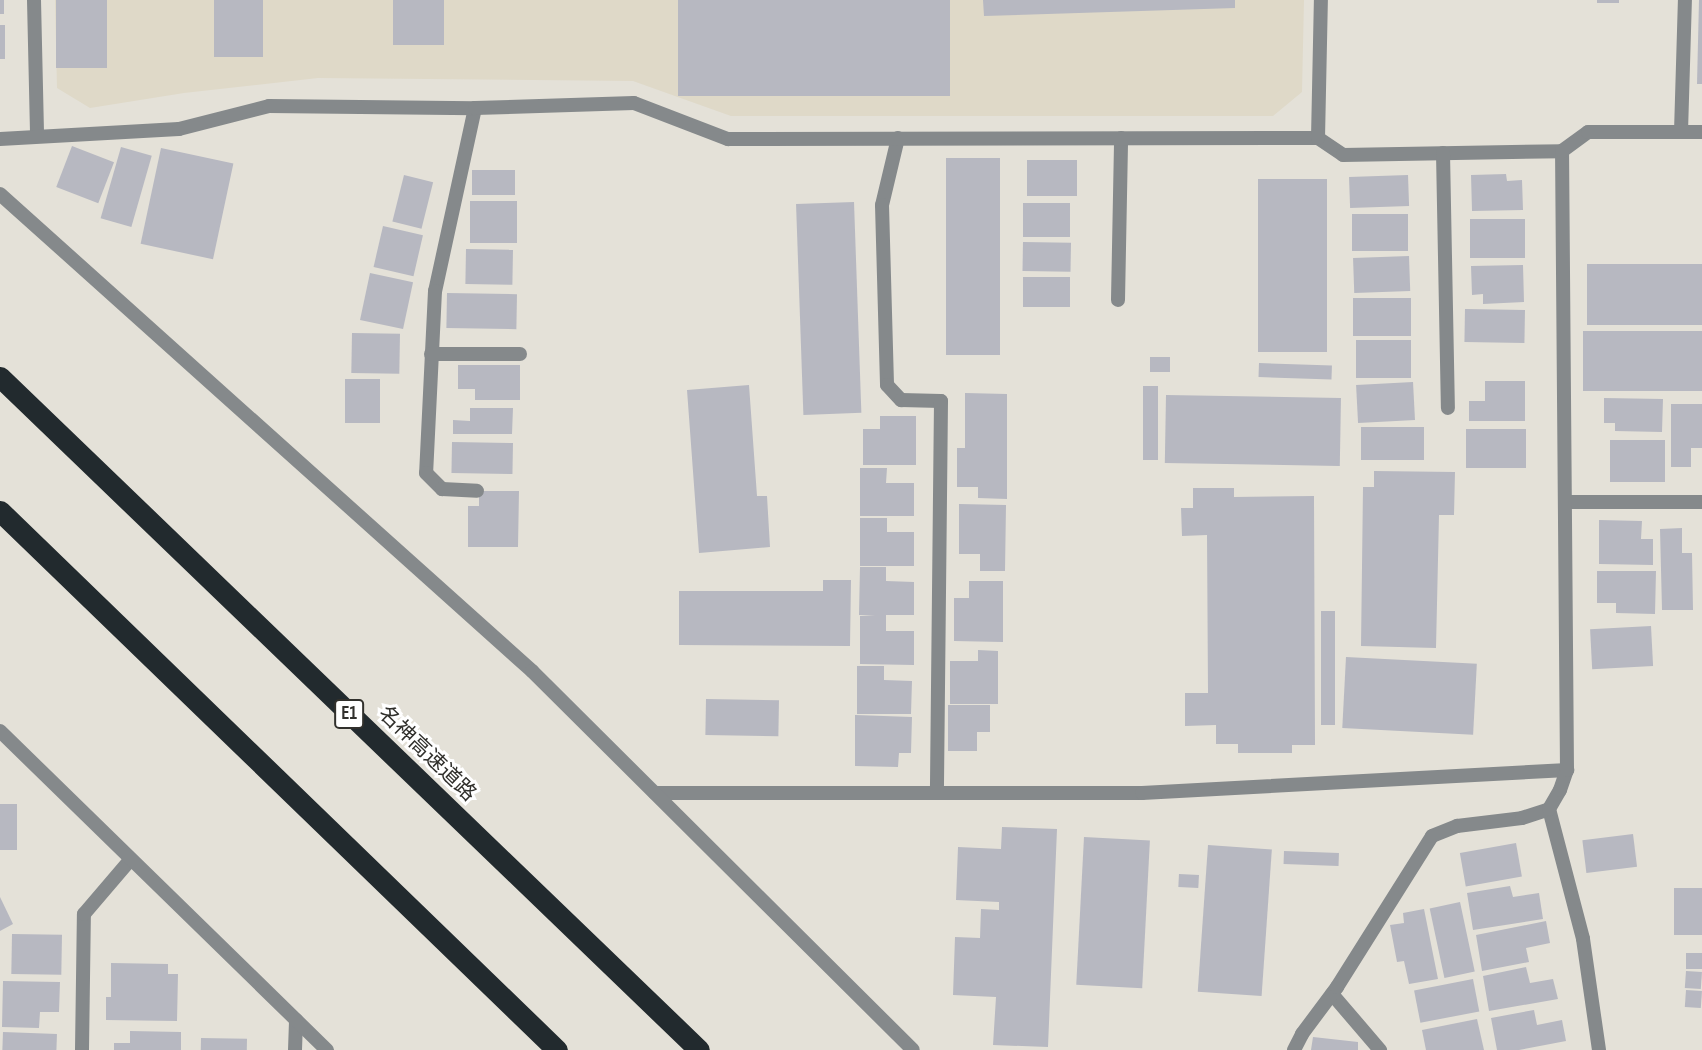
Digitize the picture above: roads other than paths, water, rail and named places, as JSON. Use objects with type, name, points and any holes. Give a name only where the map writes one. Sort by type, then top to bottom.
[{"type":"highway","name":"名神高速道路","points":[[0,377],[699,1050]]},
{"type":"highway","points":[[0,510],[557,1050]]},
{"type":"street","points":[[34,0],[37,134]]},
{"type":"street","points":[[1318,138],[1321,0]]},
{"type":"street","points":[[1681,132],[1685,0]]},
{"type":"street","points":[[0,139],[37,134],[179,129],[269,106],[475,108],[634,103],[728,139],[1318,138],[1343,155],[1563,151],[1588,132],[1702,132]]},
{"type":"street","points":[[475,108],[435,291],[426,473],[443,489],[477,491]]},
{"type":"street","points":[[898,138],[883,205],[887,385],[901,400],[942,401],[937,793]]},
{"type":"street","points":[[1118,300],[1121,138]]},
{"type":"street","points":[[1563,151],[1567,770],[1549,809],[1583,939],[1599,1050]]},
{"type":"street","points":[[1443,153],[1448,408]]},
{"type":"street","points":[[0,194],[532,671],[912,1050]]},
{"type":"street","points":[[431,354],[520,354]]},
{"type":"street","points":[[1565,502],[1702,502]]},
{"type":"street","points":[[0,730],[327,1050]]},
{"type":"street","points":[[655,793],[1142,793],[1567,770]]},
{"type":"street","points":[[1294,1050],[1432,836],[1457,827],[1522,818],[1549,809]]},
{"type":"street","points":[[82,1050],[84,914],[131,859]]},
{"type":"street","points":[[1332,994],[1380,1050]]},
{"type":"street","points":[[295,1050],[296,1020]]}]
